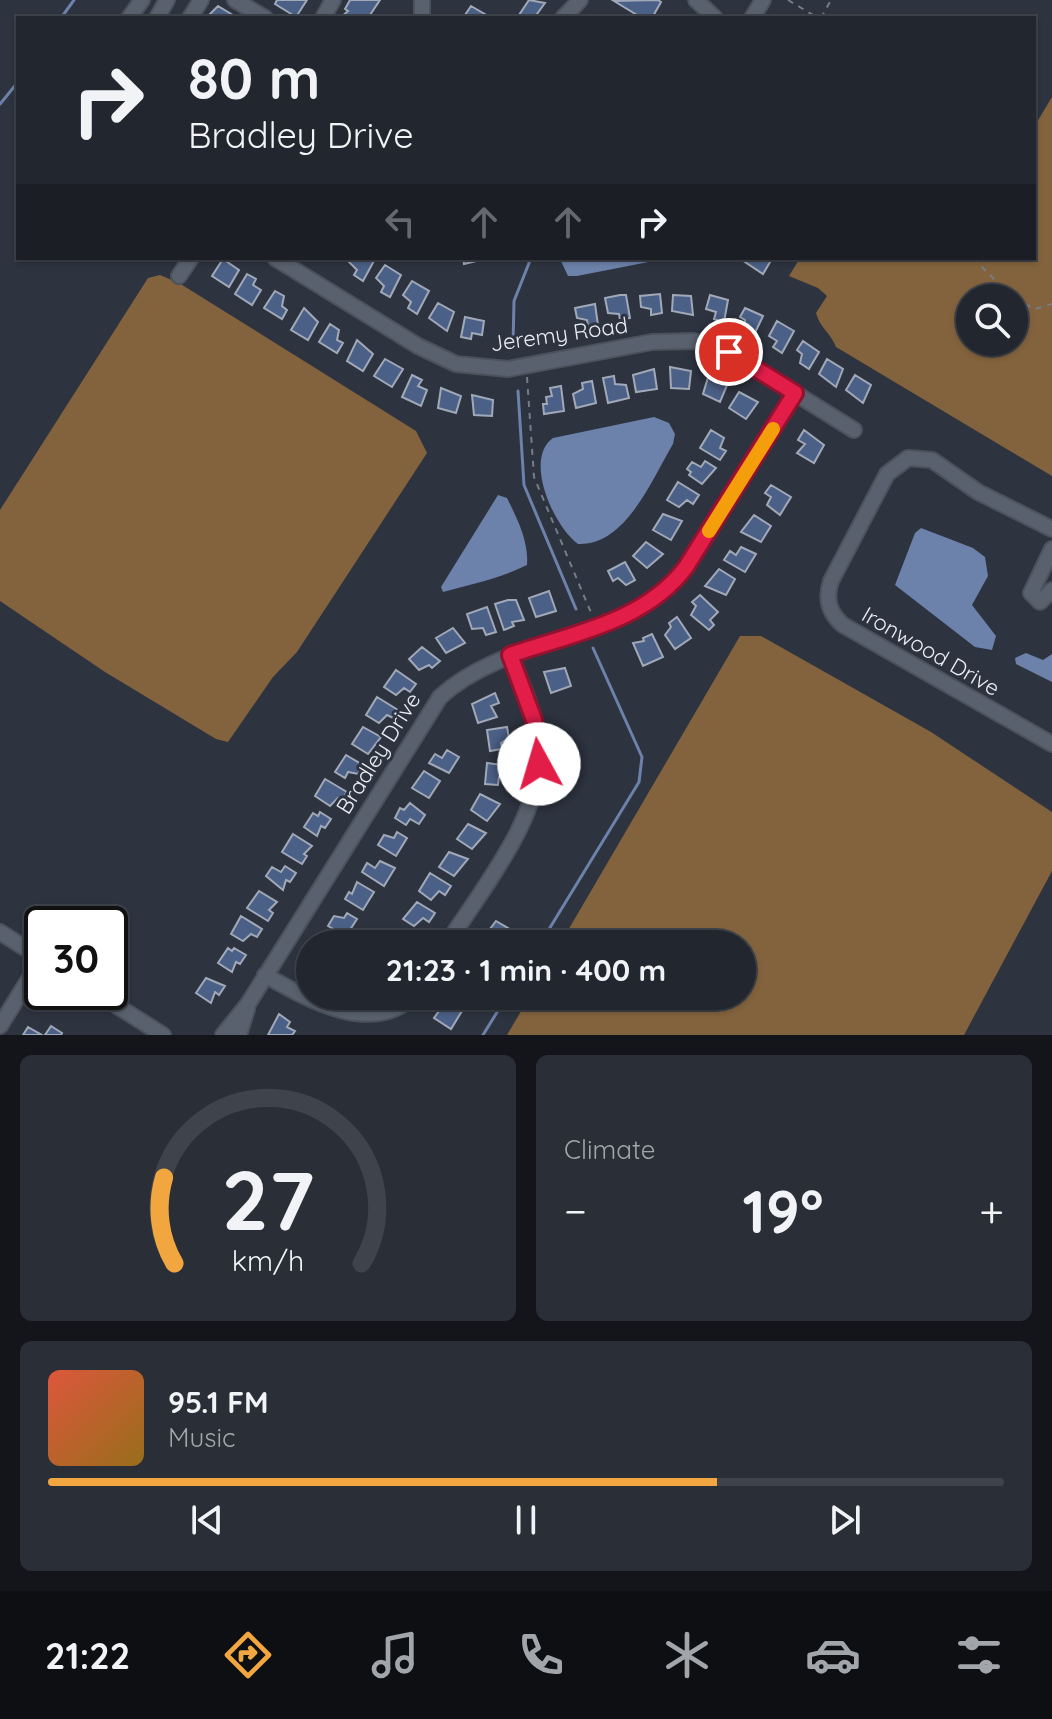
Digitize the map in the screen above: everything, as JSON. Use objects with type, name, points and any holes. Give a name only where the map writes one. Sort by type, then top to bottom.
[{"type":"street","points":[[235,0],[262,16]]},
{"type":"street","points":[[565,16],[580,0]]},
{"type":"street","points":[[696,0],[713,16]]},
{"type":"street","points":[[179,276],[190,260]]},
{"type":"street","name":"Jeremy Road","points":[[280,260],[418,346],[456,364],[508,369],[652,342],[694,341],[729,352],[854,430]]},
{"type":"street","name":"Bradley Drive","points":[[223,1035],[248,1004],[432,707],[468,674],[510,655],[632,613],[669,587],[692,558],[795,393]]},
{"type":"street","name":"Ironwood Drive","points":[[1052,529],[978,492],[932,460],[919,457],[903,460],[889,470],[829,585],[829,605],[839,622],[1052,744]]},
{"type":"street","points":[[1052,549],[1031,593],[1040,602],[1052,590]]},
{"type":"street","points":[[456,930],[519,829],[538,778],[537,733],[510,655]]},
{"type":"street","points":[[0,932],[24,947]]},
{"type":"street","points":[[265,975],[296,994]]},
{"type":"street","points":[[0,1026],[24,987]]},
{"type":"street","name":"Bradley Drive","points":[[239,1035],[248,1004]]},
{"type":"street","points":[[123,1010],[163,1035]]},
{"type":"street","points":[[323,1010],[361,1028],[390,1022],[401,1010]]},
{"type":"path","points":[[788,0],[816,16]]},
{"type":"path","points":[[975,260],[998,284]]},
{"type":"path","points":[[1028,306],[1035,309],[1052,304]]},
{"type":"path","points":[[527,377],[534,477],[592,615]]},
{"type":"shaded area","points":[[1052,97],[1052,476],[836,347],[816,313],[827,296],[818,288],[789,276],[799,260],[1036,260],[1036,124]]},
{"type":"shaded area","points":[[160,275],[179,283],[416,431],[427,453],[297,652],[273,677],[228,742],[216,739],[105,672],[0,601],[0,510],[148,278]]},
{"type":"shaded area","points":[[740,636],[761,636],[931,732],[1052,812],[1052,871],[964,1035],[507,1035],[522,1010],[756,1010],[756,930],[568,930]]},
{"type":"water","points":[[560,260],[659,260],[577,276],[568,276]]},
{"type":"water","points":[[654,417],[669,423],[675,434],[673,444],[646,492],[624,522],[610,534],[595,542],[578,544],[560,523],[545,492],[541,476],[544,448],[553,438]]},
{"type":"water","points":[[498,495],[507,498],[518,522],[526,548],[527,565],[443,592],[441,587]]},
{"type":"water","points":[[921,528],[973,548],[985,557],[988,576],[972,605],[996,636],[992,650],[975,647],[895,585],[915,533]]},
{"type":"water","points":[[1026,653],[1043,660],[1052,654],[1052,682],[1016,664],[1015,658]]},
{"type":"building","points":[[277,0],[307,0],[297,16],[275,4]]},
{"type":"building","points":[[350,0],[380,0],[369,16],[342,16],[348,11],[345,9]]},
{"type":"building","points":[[529,0],[545,3],[535,16],[518,16]]},
{"type":"building","points":[[614,1],[661,2],[653,16],[639,16]]},
{"type":"building","points":[[218,6],[234,16],[208,16]]},
{"type":"building","points":[[471,6],[488,16],[464,16]]},
{"type":"building","points":[[222,260],[239,270],[229,287],[212,276]]},
{"type":"building","points":[[374,260],[363,281],[354,275],[357,270],[349,262]]},
{"type":"building","points":[[742,260],[770,262],[763,274]]},
{"type":"building","points":[[385,265],[401,275],[390,297],[381,292],[384,286],[376,278]]},
{"type":"building","points":[[247,274],[256,279],[253,285],[261,290],[252,305],[235,294]]},
{"type":"building","points":[[412,281],[429,291],[417,314],[408,308],[411,302],[403,295]]},
{"type":"building","points":[[275,291],[284,296],[282,306],[287,310],[282,319],[264,308]]},
{"type":"building","points":[[660,294],[662,313],[651,315],[651,309],[641,307],[640,296]]},
{"type":"building","points":[[626,295],[630,318],[620,320],[619,314],[608,313],[605,298]]},
{"type":"building","points":[[673,295],[691,296],[693,315],[672,311]]},
{"type":"building","points":[[710,295],[728,300],[724,322],[714,319],[716,312],[706,309]]},
{"type":"building","points":[[438,303],[454,312],[447,331],[429,318]]},
{"type":"building","points":[[595,304],[598,325],[588,327],[587,320],[577,318],[575,308]]},
{"type":"building","points":[[304,308],[318,322],[308,340],[291,330]]},
{"type":"building","points":[[745,308],[763,316],[754,335],[744,330],[745,320],[740,317]]},
{"type":"building","points":[[465,317],[484,321],[482,335],[472,333],[471,339],[461,337]]},
{"type":"building","points":[[777,321],[794,331],[782,353],[773,347],[777,341],[769,336]]},
{"type":"building","points":[[330,324],[339,330],[337,340],[343,343],[337,353],[319,342]]},
{"type":"building","points":[[357,340],[373,354],[363,371],[347,361]]},
{"type":"building","points":[[803,341],[819,352],[809,369],[800,363],[802,354],[797,350]]},
{"type":"building","points":[[385,359],[403,369],[392,387],[374,376]]},
{"type":"building","points":[[827,359],[843,369],[836,387],[819,374]]},
{"type":"building","points":[[670,367],[691,371],[689,389],[671,388]]},
{"type":"building","points":[[654,369],[657,389],[636,392],[633,375]]},
{"type":"building","points":[[709,374],[728,383],[720,402],[703,394]]},
{"type":"building","points":[[412,375],[422,380],[418,386],[427,390],[421,406],[402,397]]},
{"type":"building","points":[[855,375],[871,385],[863,403],[846,390]]},
{"type":"building","points":[[614,376],[615,384],[626,385],[629,398],[608,403],[603,378]]},
{"type":"building","points":[[592,381],[596,403],[576,408],[573,394],[583,389],[582,383]]},
{"type":"building","points":[[561,386],[564,411],[544,414],[546,397],[552,396],[550,388]]},
{"type":"building","points":[[441,388],[461,396],[456,413],[438,408]]},
{"type":"building","points":[[739,392],[758,402],[746,419],[729,408]]},
{"type":"building","points":[[472,395],[493,400],[492,416],[474,415]]},
{"type":"building","points":[[711,430],[724,438],[720,448],[726,451],[720,460],[700,448]]},
{"type":"building","points":[[804,430],[824,445],[814,463],[797,453],[805,444],[798,440]]},
{"type":"building","points":[[705,461],[716,468],[702,484],[689,475],[691,472],[687,469],[692,462],[701,467]]},
{"type":"building","points":[[678,482],[699,495],[693,504],[687,500],[679,507],[667,500]]},
{"type":"building","points":[[771,485],[791,497],[780,515],[767,505],[771,497],[765,493]]},
{"type":"building","points":[[663,514],[682,521],[671,540],[653,530]]},
{"type":"building","points":[[754,515],[771,526],[761,542],[741,532]]},
{"type":"building","points":[[646,542],[663,554],[647,568],[633,556]]},
{"type":"building","points":[[741,547],[756,554],[745,572],[724,560],[730,551],[736,555]]},
{"type":"building","points":[[625,562],[635,580],[626,585],[618,578],[613,581],[608,571]]},
{"type":"building","points":[[719,569],[735,579],[726,595],[705,586]]},
{"type":"building","points":[[549,591],[556,611],[536,617],[529,598]]},
{"type":"building","points":[[700,595],[718,612],[710,620],[714,625],[709,630],[691,615],[696,606],[692,602]]},
{"type":"building","points":[[516,600],[524,620],[512,622],[514,626],[504,630],[495,604]]},
{"type":"building","points":[[487,607],[496,632],[486,635],[483,628],[472,629],[467,614]]},
{"type":"building","points":[[677,617],[691,638],[675,649],[665,635],[671,627],[669,623]]},
{"type":"building","points":[[453,628],[465,643],[446,653],[436,638]]},
{"type":"building","points":[[652,634],[663,657],[643,666],[633,643],[644,641],[643,638]]},
{"type":"building","points":[[422,647],[440,661],[432,668],[429,665],[419,670],[409,659]]},
{"type":"building","points":[[565,668],[571,686],[551,693],[544,672]]},
{"type":"building","points":[[396,670],[416,684],[410,692],[404,688],[396,695],[384,687]]},
{"type":"building","points":[[495,693],[499,703],[491,706],[497,717],[478,723],[472,704]]},
{"type":"building","points":[[377,697],[398,710],[393,718],[387,715],[379,723],[366,715]]},
{"type":"building","points":[[363,727],[381,737],[368,754],[352,744]]},
{"type":"building","points":[[507,727],[509,738],[501,743],[502,749],[490,751],[487,730]]},
{"type":"building","points":[[447,750],[459,757],[449,773],[429,763],[435,754],[442,758]]},
{"type":"building","points":[[346,755],[363,765],[358,774],[348,772],[345,778],[335,772]]},
{"type":"building","points":[[487,763],[510,766],[509,776],[499,777],[498,785],[485,784]]},
{"type":"building","points":[[424,771],[440,781],[429,798],[412,788]]},
{"type":"building","points":[[325,779],[347,792],[341,801],[338,798],[330,806],[315,796]]},
{"type":"building","points":[[480,794],[500,804],[487,821],[471,810]]},
{"type":"building","points":[[410,803],[425,815],[419,824],[410,819],[406,825],[395,818],[400,808],[404,810]]},
{"type":"building","points":[[320,812],[331,819],[325,828],[321,826],[317,836],[304,827],[313,813],[318,816]]},
{"type":"building","points":[[468,824],[486,833],[472,849],[457,839]]},
{"type":"building","points":[[397,832],[407,838],[396,856],[378,845],[384,835],[394,838]]},
{"type":"building","points":[[293,834],[312,846],[304,854],[307,856],[302,864],[282,852]]},
{"type":"building","points":[[449,852],[468,859],[454,876],[439,867]]},
{"type":"building","points":[[380,861],[395,868],[384,886],[362,872],[367,863],[375,868]]},
{"type":"building","points":[[285,866],[296,873],[290,882],[286,880],[283,890],[266,876],[272,867],[281,872]]},
{"type":"building","points":[[430,873],[451,886],[445,895],[439,891],[431,900],[419,891]]},
{"type":"building","points":[[357,882],[374,892],[363,910],[345,899],[349,892],[352,894]]},
{"type":"building","points":[[259,891],[277,902],[269,910],[273,913],[268,921],[247,908]]},
{"type":"building","points":[[417,902],[435,913],[429,922],[423,918],[414,926],[403,919]]},
{"type":"building","points":[[347,913],[357,919],[350,930],[335,930],[328,926],[334,916],[344,918]]},
{"type":"building","points":[[241,916],[262,929],[257,937],[251,934],[243,941],[231,934]]},
{"type":"building","points":[[496,921],[511,930],[489,930]]},
{"type":"building","points":[[228,948],[246,955],[240,964],[236,962],[232,972],[218,963]]},
{"type":"building","points":[[206,978],[225,986],[219,995],[215,992],[211,1003],[196,993]]},
{"type":"building","points":[[440,1010],[462,1011],[451,1029],[434,1018]]},
{"type":"building","points":[[279,1014],[290,1022],[287,1027],[295,1031],[292,1035],[268,1035]]},
{"type":"building","points":[[51,1026],[62,1033],[61,1035],[45,1035]]},
{"type":"building","points":[[28,1027],[42,1035],[23,1035]]},
{"type":"waterway","points":[[62,16],[74,0]]},
{"type":"waterway","points":[[0,104],[16,84]]},
{"type":"waterway","points":[[513,344],[514,301],[530,260]]},
{"type":"waterway","points":[[518,391],[524,485],[576,609]]},
{"type":"waterway","points":[[549,930],[639,782],[642,757],[593,648]]},
{"type":"waterway","points":[[483,1035],[498,1010]]},
{"type":"slow traffic","points":[[709,531],[773,429]]},
{"type":"route","points":[[539,764],[534,720],[510,655],[632,613],[669,587],[686,567],[795,393],[729,352]]}]
